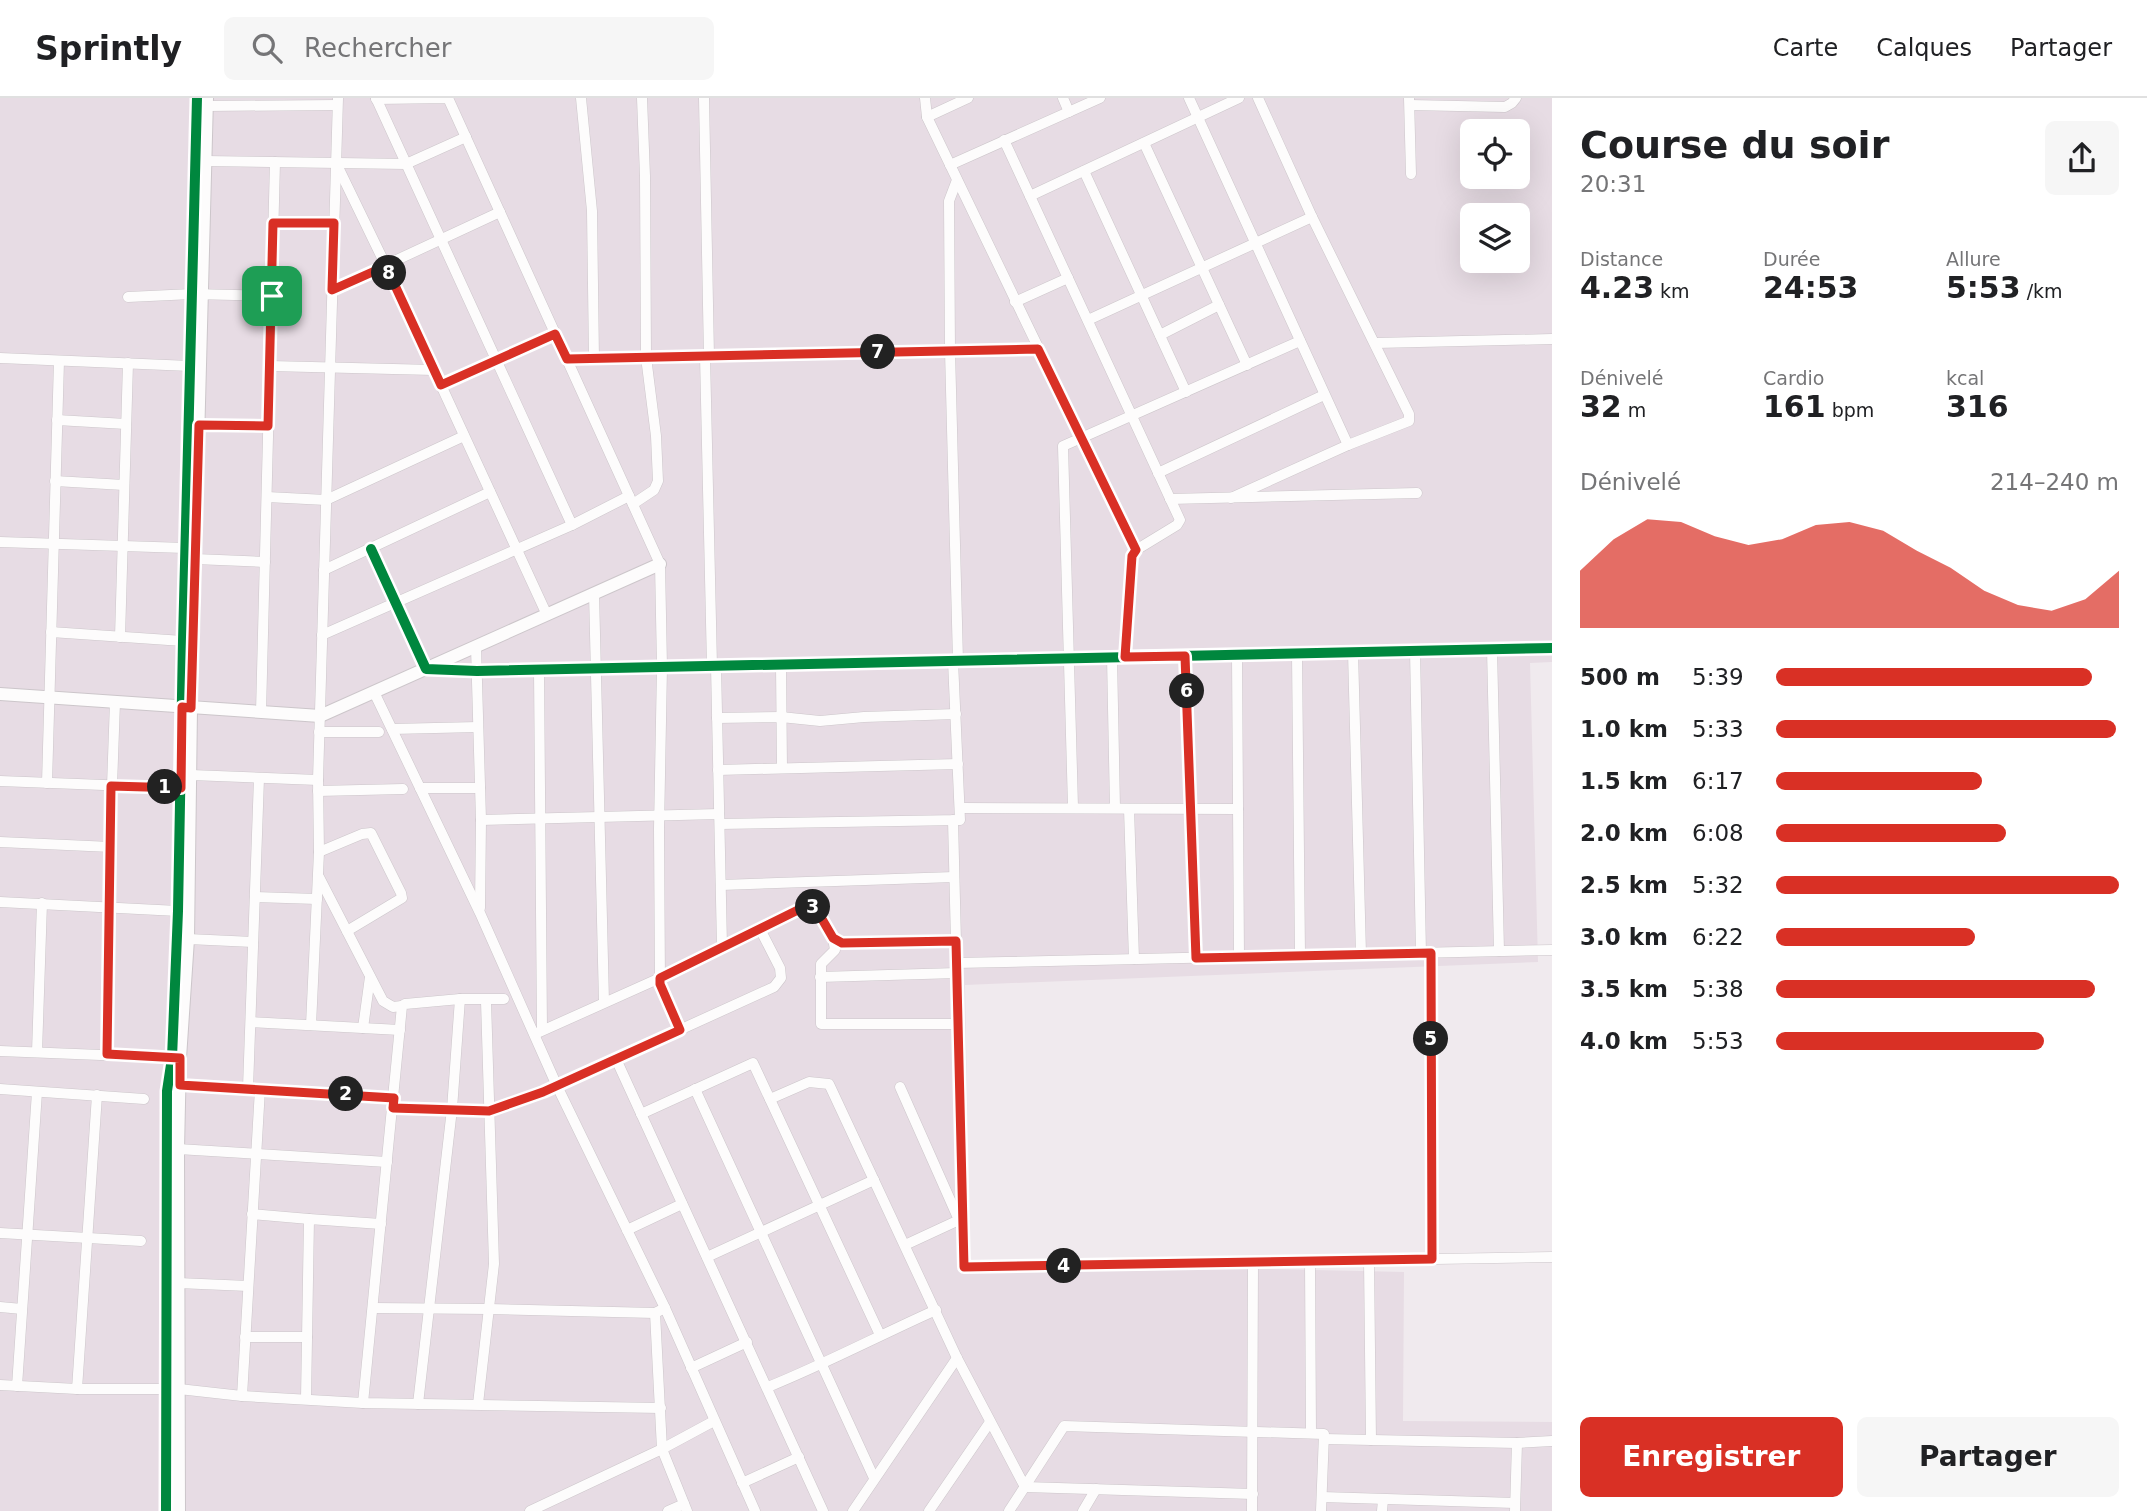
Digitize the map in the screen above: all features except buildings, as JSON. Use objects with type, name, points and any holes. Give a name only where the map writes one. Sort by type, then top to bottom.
[{"type":"street","points":[[572,525],[376,98],[449,98],[660,564],[660,984],[680,1030]]},
{"type":"street","points":[[580,98],[592,211],[594,359]]},
{"type":"street","points":[[322,635],[654,490],[658,481],[656,436],[646,357],[642,98]]},
{"type":"street","points":[[704,98],[707,356],[722,946]]},
{"type":"street","points":[[925,98],[927,117],[1136,550]]},
{"type":"street","points":[[927,117],[968,98]]},
{"type":"street","points":[[1063,98],[1069,112]]},
{"type":"street","points":[[950,164],[1100,98]]},
{"type":"street","points":[[1189,98],[1348,446]]},
{"type":"street","points":[[1030,196],[1239,98]]},
{"type":"street","points":[[1231,498],[1409,421],[1409,414],[1376,343],[1312,217],[1258,98]]},
{"type":"street","points":[[1411,174],[1410,102],[1505,107],[1516,98]]},
{"type":"street","points":[[204,101],[337,102],[319,732],[319,852],[311,1025]]},
{"type":"street","points":[[179,1511],[173,1389],[167,1091],[176,1058],[188,939],[191,775],[183,641],[190,366],[205,161],[204,101]]},
{"type":"street","points":[[166,1511],[178,1283],[178,911],[181,788],[195,559],[199,425],[197,294],[204,101]]},
{"type":"street","points":[[205,161],[406,163],[466,137]]},
{"type":"street","points":[[1004,141],[1180,520],[1177,525],[1136,550],[1132,556],[1125,657]]},
{"type":"street","points":[[1144,143],[1247,365]]},
{"type":"street","points":[[261,712],[275,162]]},
{"type":"street","points":[[336,162],[547,615]]},
{"type":"street","points":[[1084,171],[1186,392]]},
{"type":"street","points":[[481,820],[659,816],[720,819],[960,820],[956,715],[949,201],[957,180]]},
{"type":"street","points":[[332,290],[500,212]]},
{"type":"street","points":[[1088,320],[1312,217]]},
{"type":"street","points":[[273,223],[334,223]]},
{"type":"street","points":[[1015,302],[1068,278]]},
{"type":"street","points":[[128,297],[197,294],[272,296]]},
{"type":"street","points":[[1160,335],[1219,305]]},
{"type":"street","points":[[441,385],[555,334]]},
{"type":"street","points":[[1376,343],[1552,339]]},
{"type":"street","points":[[1073,807],[1063,446],[1300,341]]},
{"type":"street","points":[[567,359],[1038,349]]},
{"type":"street","points":[[0,358],[190,366]]},
{"type":"street","points":[[47,783],[59,360]]},
{"type":"street","points":[[120,637],[128,363]]},
{"type":"street","points":[[270,366],[434,370]]},
{"type":"street","points":[[1158,472],[1324,395]]},
{"type":"street","points":[[57,420],[126,424]]},
{"type":"street","points":[[199,425],[268,426]]},
{"type":"street","points":[[267,497],[326,499],[464,436]]},
{"type":"street","points":[[55,481],[124,485]]},
{"type":"street","points":[[324,570],[491,492]]},
{"type":"street","points":[[1170,499],[1416,494]]},
{"type":"street","points":[[0,542],[185,548]]},
{"type":"street","points":[[371,549],[426,669]]},
{"type":"street","points":[[195,559],[265,562]]},
{"type":"street","points":[[0,694],[320,716],[660,564]]},
{"type":"street","points":[[594,593],[604,1002]]},
{"type":"street","points":[[51,632],[183,641]]},
{"type":"street","points":[[476,647],[481,820],[480,913]]},
{"type":"street","points":[[426,669],[597,669],[1552,648]]},
{"type":"street","points":[[1492,649],[1499,951]]},
{"type":"street","points":[[1415,651],[1426,953],[1432,1259]]},
{"type":"street","points":[[1353,652],[1361,954]]},
{"type":"street","points":[[1297,654],[1300,956]]},
{"type":"street","points":[[1237,655],[1240,957]]},
{"type":"street","points":[[1185,656],[1196,958]]},
{"type":"street","points":[[1112,657],[1115,808]]},
{"type":"street","points":[[780,665],[782,768]]},
{"type":"street","points":[[539,670],[539,1032]]},
{"type":"street","points":[[374,692],[539,1032],[558,1086],[755,1511]]},
{"type":"street","points":[[107,1054],[115,702]]},
{"type":"street","points":[[717,718],[820,720],[956,715]]},
{"type":"street","points":[[392,729],[478,727]]},
{"type":"street","points":[[319,732],[379,732]]},
{"type":"street","points":[[718,770],[958,764]]},
{"type":"street","points":[[191,775],[259,778],[318,786],[403,789]]},
{"type":"street","points":[[248,1088],[259,778]]},
{"type":"street","points":[[0,781],[181,788]]},
{"type":"street","points":[[420,788],[480,788]]},
{"type":"street","points":[[960,808],[1238,809]]},
{"type":"street","points":[[1129,808],[1134,959]]},
{"type":"street","points":[[953,820],[964,1267],[1552,1257]]},
{"type":"street","points":[[319,852],[362,834],[371,833],[401,893],[402,898],[347,931]]},
{"type":"street","points":[[0,842],[111,847]]},
{"type":"street","points":[[318,874],[386,1005],[393,1007],[460,999],[504,999]]},
{"type":"street","points":[[721,885],[954,877]]},
{"type":"street","points":[[255,897],[317,899]]},
{"type":"street","points":[[0,902],[178,911]]},
{"type":"street","points":[[37,1052],[42,903]]},
{"type":"street","points":[[539,1032],[660,978],[804,907],[815,907],[833,938],[835,950],[821,964],[821,1024],[958,1024]]},
{"type":"street","points":[[180,1085],[260,1089],[489,1111],[558,1086],[774,988],[781,978],[780,968],[760,929]]},
{"type":"street","points":[[833,938],[842,943],[956,941]]},
{"type":"street","points":[[188,939],[253,942]]},
{"type":"street","points":[[820,977],[1134,959],[1552,950]]},
{"type":"street","points":[[363,1028],[370,977]]},
{"type":"street","points":[[418,1404],[452,1109],[460,999]]},
{"type":"street","points":[[478,1404],[494,1264],[486,1000]]},
{"type":"street","points":[[363,1403],[402,1006]]},
{"type":"street","points":[[251,1022],[400,1030]]},
{"type":"street","points":[[0,1051],[176,1058]]},
{"type":"street","points":[[616,1059],[823,1511]]},
{"type":"street","points":[[641,1114],[752,1063],[880,1335]]},
{"type":"street","points":[[769,1099],[809,1082],[829,1084],[957,1358],[1025,1487]]},
{"type":"street","points":[[900,1087],[959,1220],[905,1245]]},
{"type":"street","points":[[0,1089],[144,1098]]},
{"type":"street","points":[[242,1396],[260,1089]]},
{"type":"street","points":[[695,1089],[874,1478]]},
{"type":"street","points":[[17,1386],[37,1092]]},
{"type":"street","points":[[77,1389],[97,1095]]},
{"type":"street","points":[[178,1149],[387,1162]]},
{"type":"street","points":[[707,1257],[874,1180]]},
{"type":"street","points":[[627,1230],[682,1204]]},
{"type":"street","points":[[253,1214],[381,1224]]},
{"type":"street","points":[[306,1399],[309,1219]]},
{"type":"street","points":[[0,1233],[141,1241]]},
{"type":"street","points":[[1369,1260],[1371,1440]]},
{"type":"street","points":[[1310,1261],[1311,1433]]},
{"type":"street","points":[[1252,1511],[1253,1262]]},
{"type":"street","points":[[178,1283],[248,1286]]},
{"type":"street","points":[[0,1307],[22,1309]]},
{"type":"street","points":[[373,1308],[660,1311]]},
{"type":"street","points":[[768,1387],[823,1365],[936,1310]]},
{"type":"street","points":[[660,1311],[662,1449],[685,1507],[668,1511]]},
{"type":"street","points":[[245,1337],[307,1337]]},
{"type":"street","points":[[691,1368],[747,1342]]},
{"type":"street","points":[[853,1511],[957,1358]]},
{"type":"street","points":[[0,1385],[77,1389],[173,1389],[363,1403],[661,1408]]},
{"type":"street","points":[[530,1511],[714,1422]]},
{"type":"street","points":[[933,1510],[990,1422]]},
{"type":"street","points":[[1009,1511],[1064,1426],[1324,1434],[1321,1511]]},
{"type":"street","points":[[1324,1439],[1517,1443],[1552,1441]]},
{"type":"street","points":[[1322,1497],[1383,1505],[1515,1507],[1517,1443]]},
{"type":"street","points":[[742,1483],[799,1457]]},
{"type":"street","points":[[1025,1487],[1252,1494]]},
{"type":"street","points":[[1083,1511],[1096,1489]]},
{"type":"shaded area","points":[[0,98],[1552,98],[1552,662],[1530,663],[1538,962],[965,985],[970,1262],[1404,1272],[1403,1421],[1552,1422],[1552,1511],[0,1511]]},
{"type":"cycle path","points":[[166,1511],[167,1091],[172,1058],[178,911],[197,98]]},
{"type":"cycle path","points":[[371,549],[426,669],[477,671],[1552,648]]},
{"type":"route","points":[[273,223],[334,223],[332,290],[386,266],[441,385],[555,334],[567,359],[1038,349],[1136,550],[1132,556],[1125,657],[1185,656],[1196,958],[1431,953],[1432,1259],[964,1267],[956,941],[842,943],[833,938],[815,907],[804,907],[660,978],[660,984],[680,1030],[543,1092],[489,1111],[393,1108],[394,1098],[180,1085],[180,1058],[107,1054],[111,786],[181,788],[182,707],[191,708],[199,425],[268,426],[272,296],[273,223]]}]
